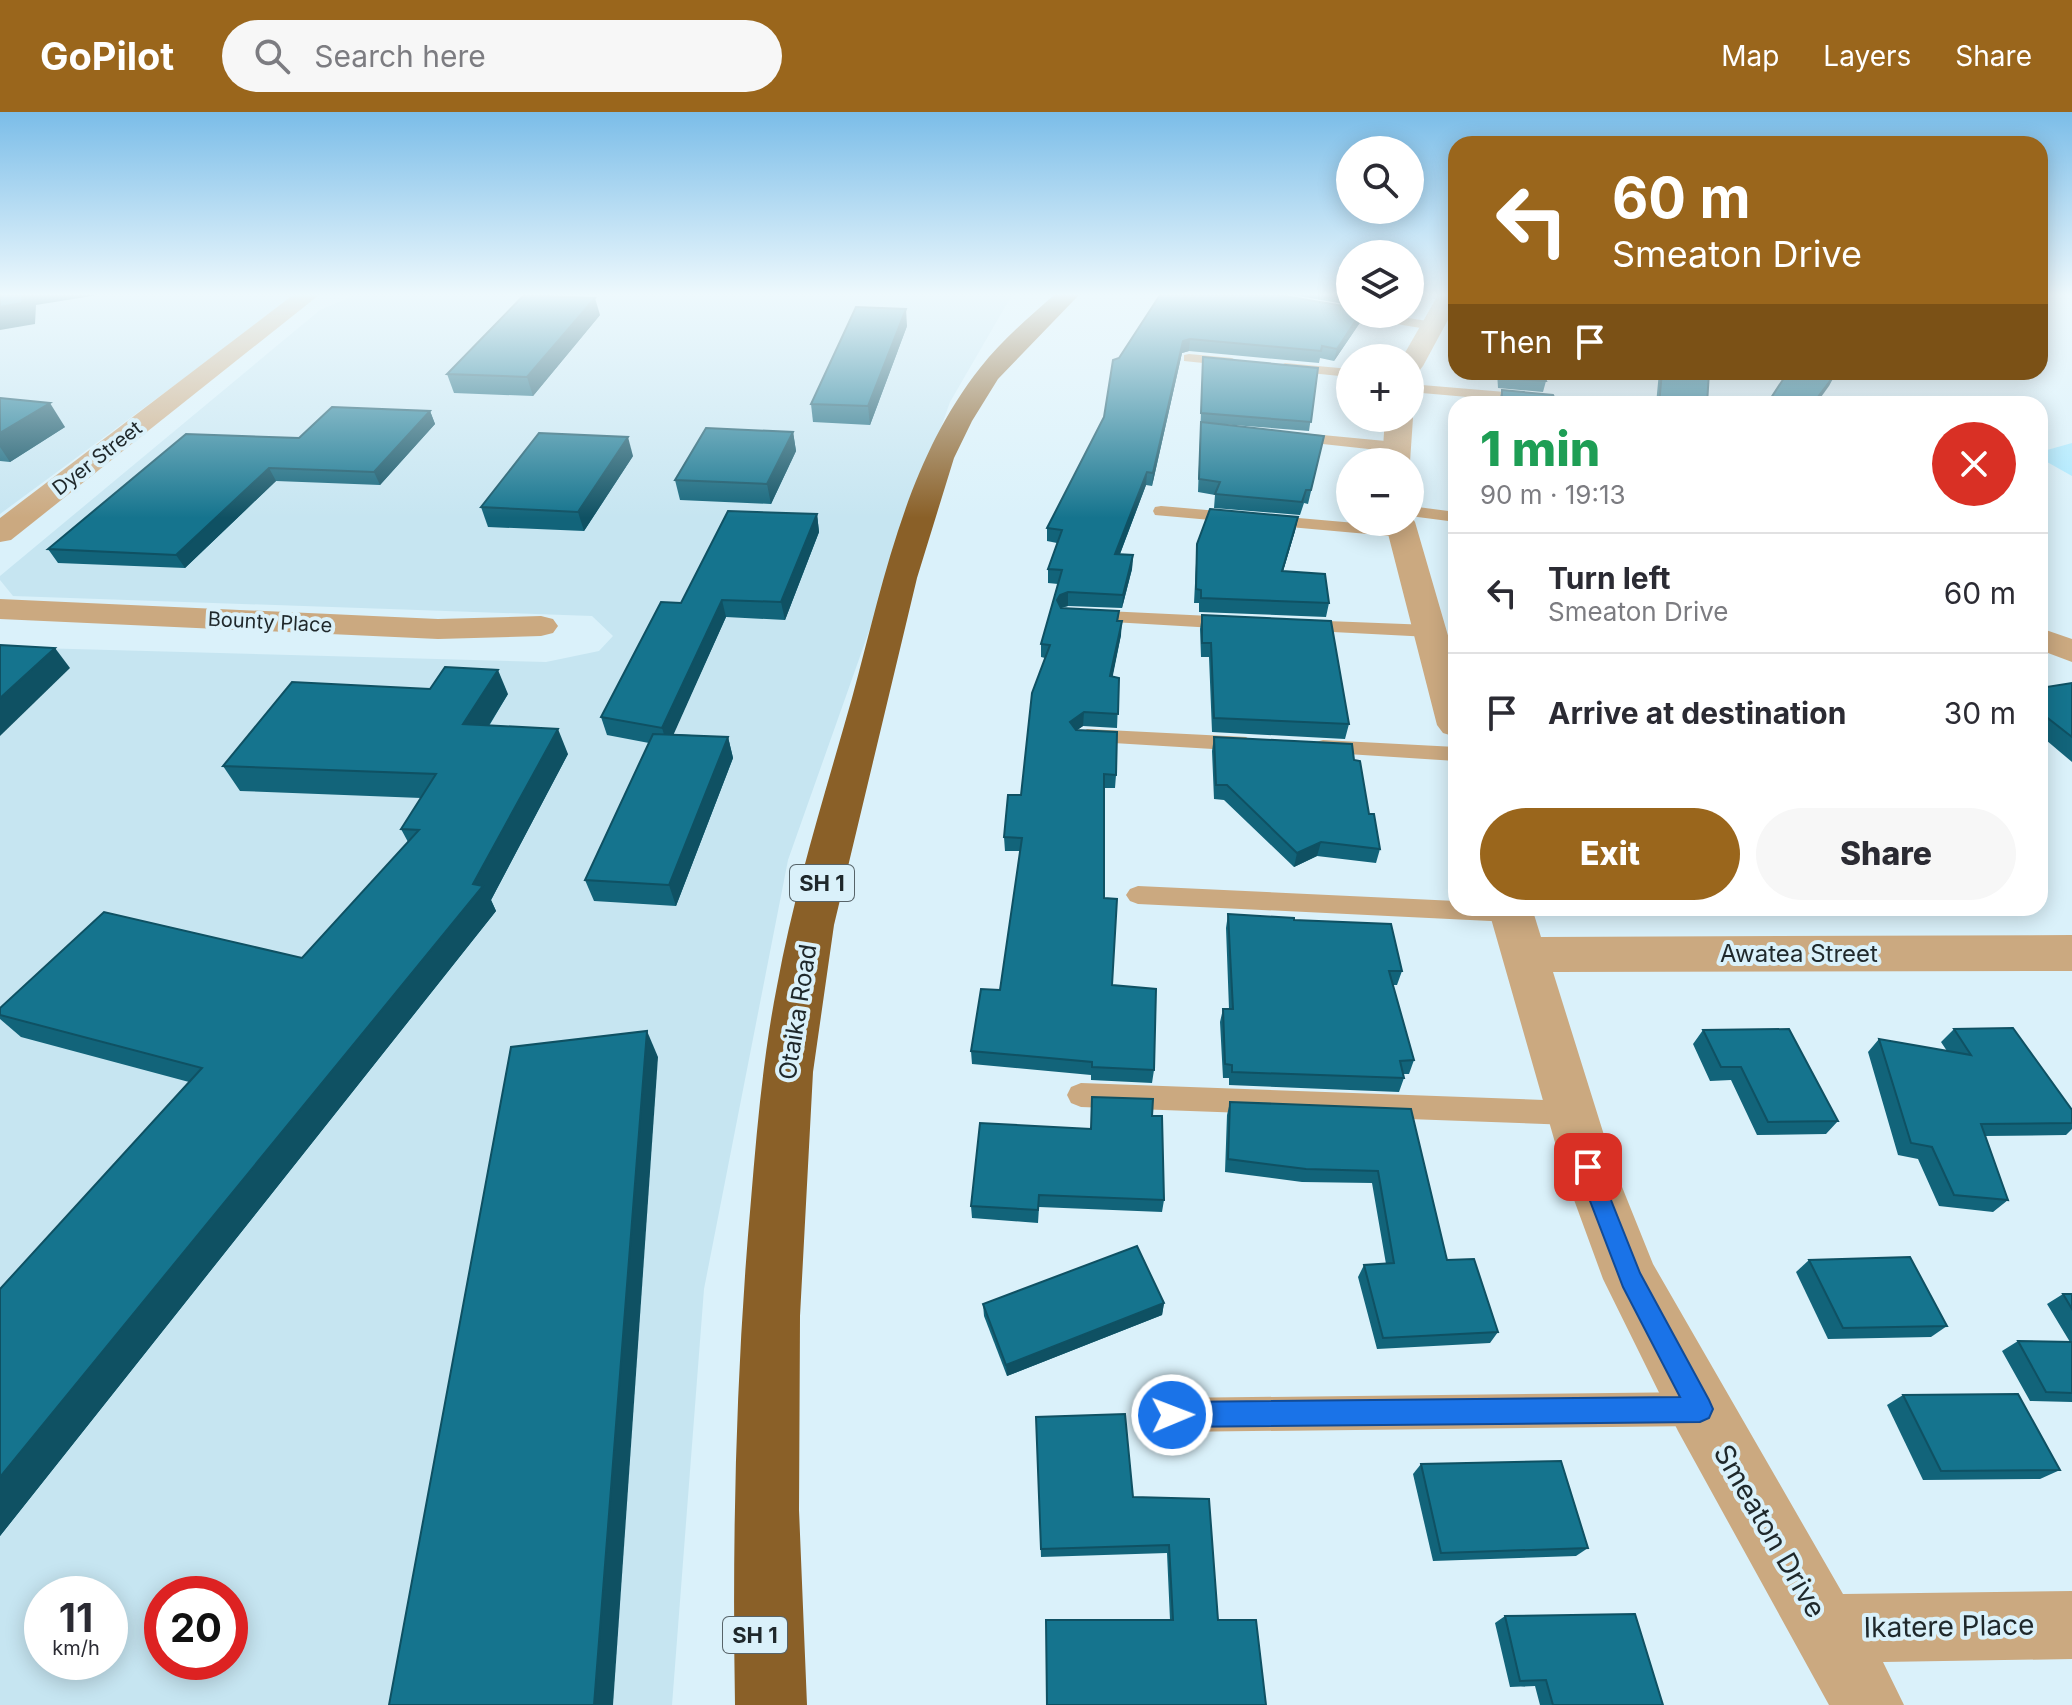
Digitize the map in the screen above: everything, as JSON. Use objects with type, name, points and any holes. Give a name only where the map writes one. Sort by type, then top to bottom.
[{"type":"highway","name":"Otaika Road","points":[[771,1705],[765,1565],[770,1302],[786,1093],[804,959],[828,856],[904,570],[934,474],[957,423],[993,369]]},
{"type":"highway","name":"Otaika Road","points":[[745,1705],[765,1565]]},
{"type":"street","name":"Dyer Street","points":[[0,533],[212,369]]},
{"type":"street","points":[[1407,536],[1448,696]]},
{"type":"street","name":"Bounty Place","points":[[0,609],[438,629],[541,626]]},
{"type":"street","points":[[2048,641],[2072,651]]},
{"type":"street","name":"Awatea Street","points":[[1515,925],[2072,953]]},
{"type":"street","name":"Smeaton Drive","points":[[1515,925],[1603,1211],[1631,1279],[1700,1409],[1868,1705]]},
{"type":"street","name":"Ikatere Place","points":[[1826,1629],[2072,1625]]},
{"type":"lane","points":[[1311,369],[1336,372]]},
{"type":"lane","points":[[1424,389],[1506,396]]},
{"type":"lane","points":[[1280,436],[1353,448]]},
{"type":"lane","points":[[1161,511],[1336,519]]},
{"type":"lane","points":[[1424,520],[1448,518]]},
{"type":"lane","points":[[1068,615],[1253,624]]},
{"type":"lane","points":[[1282,626],[1430,631]]},
{"type":"lane","points":[[1083,736],[1273,745]]},
{"type":"lane","points":[[1304,746],[1448,754]]},
{"type":"lane","points":[[1138,895],[1515,925]]},
{"type":"lane","points":[[1081,1095],[1571,1113]]},
{"type":"lane","points":[[1172,1415],[1700,1409]]},
{"type":"shaded area","points":[[0,369],[196,369],[0,514]]},
{"type":"shaded area","points":[[249,369],[969,369],[950,402],[788,860],[704,1289],[672,1705],[0,1705],[0,647],[546,662],[599,651],[613,636],[592,616],[13,596],[0,576]]},
{"type":"shaded area","points":[[2072,443],[2072,476],[2048,462],[2048,450]]},
{"type":"building","points":[[452,369],[534,369],[527,377],[447,374]]},
{"type":"building","points":[[827,369],[882,369],[868,406],[811,404]]},
{"type":"building","points":[[1112,369],[1177,369],[1153,473],[1147,472],[1115,554],[1133,555],[1123,595],[1068,592],[1057,600],[1061,608],[1119,611],[1117,621],[1122,621],[1110,676],[1119,678],[1118,714],[1084,712],[1070,722],[1076,730],[1117,732],[1116,775],[1104,774],[1104,898],[1117,899],[1112,985],[1156,989],[1154,1070],[1092,1067],[1092,1062],[971,1051],[981,989],[1000,990],[1022,838],[1004,837],[1008,795],[1021,795],[1032,693],[1050,645],[1041,644],[1062,570],[1048,569],[1062,530],[1047,528],[1104,417]]},
{"type":"building","points":[[1203,369],[1318,369],[1311,422],[1201,413]]},
{"type":"building","points":[[1661,380],[1708,380],[1708,396],[1660,396]]},
{"type":"building","points":[[1783,380],[1831,380],[1819,396],[1772,396]]},
{"type":"building","points":[[1502,390],[1553,396],[1502,396]]},
{"type":"building","points":[[0,398],[50,403],[0,433]]},
{"type":"building","points":[[332,407],[430,411],[374,472],[269,468],[176,555],[48,549],[186,434],[299,438]]},
{"type":"building","points":[[1201,422],[1324,436],[1311,490],[1306,490],[1302,502],[1215,494],[1220,482],[1199,479]]},
{"type":"building","points":[[706,428],[793,432],[767,484],[675,480]]},
{"type":"building","points":[[539,433],[628,437],[578,512],[481,507]]},
{"type":"building","points":[[1210,509],[1298,517],[1282,571],[1325,574],[1329,603],[1201,598],[1201,590],[1196,589],[1197,544]]},
{"type":"building","points":[[728,511],[817,514],[781,602],[722,600],[662,728],[601,717],[661,602],[681,603]]},
{"type":"building","points":[[1202,615],[1331,621],[1349,724],[1214,718],[1211,643],[1202,643]]},
{"type":"building","points":[[0,645],[55,648],[0,698]]},
{"type":"building","points":[[445,667],[498,670],[463,724],[558,729],[473,884],[483,886],[0,1477],[0,1289],[202,1068],[0,1015],[0,1008],[104,912],[302,958],[419,830],[401,829],[436,774],[223,766],[292,682],[430,689]]},
{"type":"building","points":[[2072,683],[2072,737],[2048,718],[2048,687]]},
{"type":"building","points":[[653,734],[728,737],[669,885],[585,880]]},
{"type":"building","points":[[1214,737],[1352,744],[1354,760],[1360,761],[1369,814],[1374,814],[1380,849],[1321,842],[1297,853],[1227,785],[1216,785]]},
{"type":"building","points":[[1228,914],[1391,924],[1402,971],[1389,971],[1414,1060],[1400,1061],[1404,1078],[1232,1072],[1232,1065],[1225,1064],[1223,1009],[1233,1009]]},
{"type":"building","points":[[2013,1028],[2072,1110],[2072,1123],[1981,1124],[2008,1200],[1954,1195],[1932,1147],[1911,1143],[1879,1039],[1971,1055],[1954,1029]]},
{"type":"building","points":[[1789,1029],[1838,1121],[1768,1122],[1741,1067],[1721,1067],[1703,1030]]},
{"type":"building","points":[[647,1031],[594,1705],[389,1705],[511,1047]]},
{"type":"building","points":[[1092,1097],[1153,1099],[1152,1116],[1162,1116],[1164,1200],[1039,1195],[1038,1210],[971,1206],[980,1123],[1091,1129]]},
{"type":"building","points":[[1230,1102],[1411,1109],[1447,1260],[1474,1259],[1498,1332],[1383,1338],[1364,1265],[1394,1263],[1378,1171],[1306,1169],[1228,1159]]},
{"type":"building","points":[[1137,1246],[1164,1303],[1006,1365],[983,1304]]},
{"type":"building","points":[[1910,1257],[1947,1326],[1843,1328],[1809,1260]]},
{"type":"building","points":[[2063,1294],[2072,1294],[2072,1309]]},
{"type":"building","points":[[2018,1341],[2072,1342],[2072,1393],[2046,1392]]},
{"type":"building","points":[[2018,1394],[2060,1470],[1941,1471],[1903,1395]]},
{"type":"building","points":[[1125,1414],[1133,1497],[1209,1499],[1218,1620],[1256,1620],[1266,1705],[1047,1705],[1046,1620],[1173,1620],[1169,1545],[1041,1549],[1036,1417]]},
{"type":"building","points":[[1561,1461],[1588,1548],[1441,1553],[1421,1464]]},
{"type":"building","points":[[1635,1614],[1663,1705],[1553,1705],[1546,1680],[1520,1681],[1505,1616]]},
{"type":"route","points":[[1172,1415],[1700,1409],[1631,1279],[1588,1167]]}]
